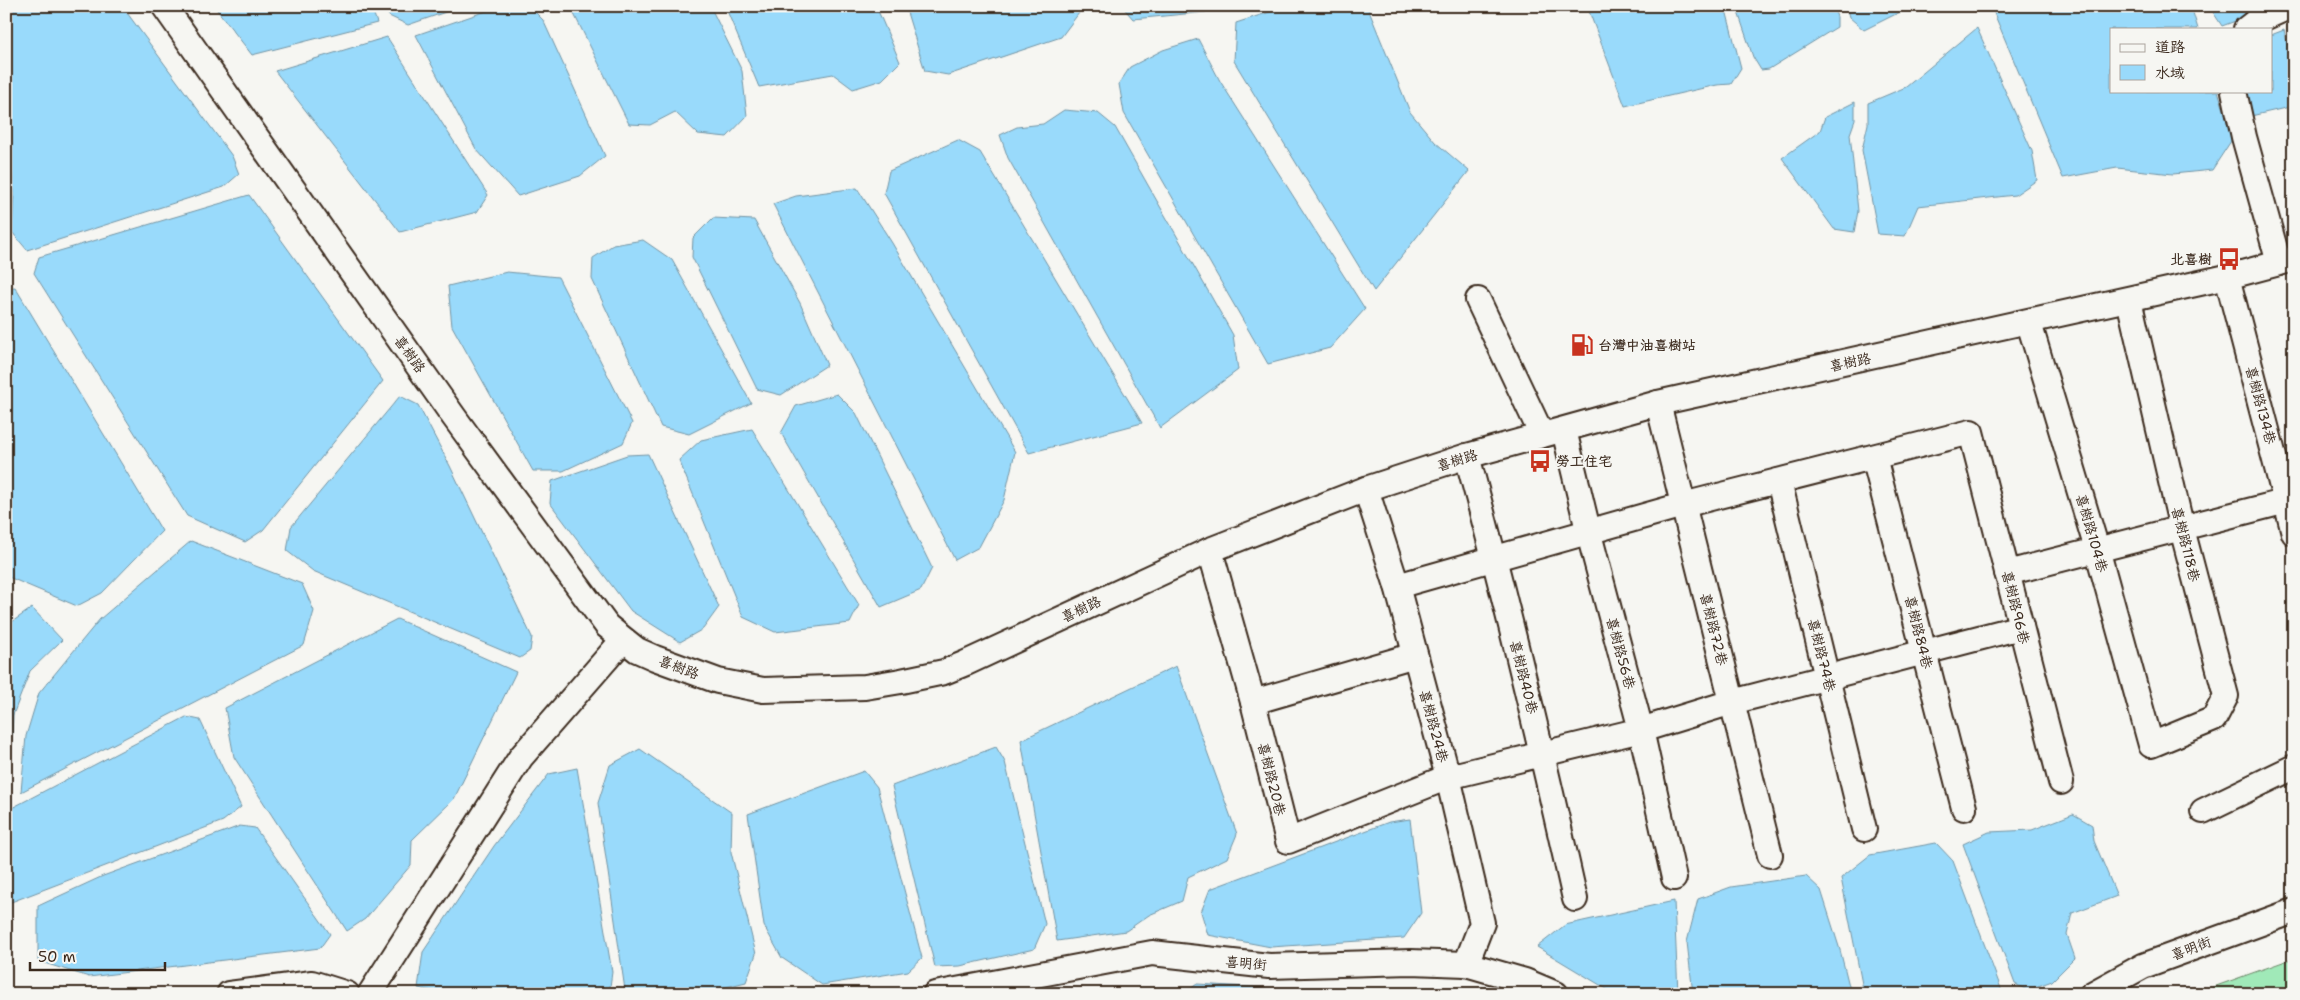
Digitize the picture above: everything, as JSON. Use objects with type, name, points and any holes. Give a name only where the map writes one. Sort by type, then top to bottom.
[{"type":"street","name":"喜樹路","points":[[164,6],[580,591],[607,626],[637,650],[718,681],[763,690],[813,690],[882,685],[944,672],[1210,550],[1366,489],[1467,456],[1658,404],[2227,278],[2286,261]]},
{"type":"street","points":[[2247,28],[2255,22],[2291,6]]},
{"type":"street","points":[[2234,92],[2244,137],[2286,261]]},
{"type":"street","name":"喜樹路134巷","points":[[2227,278],[2294,533]]},
{"type":"street","name":"喜樹路56巷","points":[[1478,300],[1553,433],[1589,534],[1642,730],[1674,878]]},
{"type":"street","name":"喜樹路118巷","points":[[2129,300],[2182,529],[2226,696],[2214,719],[2151,745]]},
{"type":"street","name":"喜樹路104巷","points":[[2029,323],[2097,549],[2151,745]]},
{"type":"street","name":"喜樹路72巷","points":[[1658,404],[1770,855]]},
{"type":"street","name":"喜樹路96巷","points":[[1874,457],[1971,432],[2061,782]]},
{"type":"street","name":"喜樹路40巷","points":[[1467,456],[1495,558],[1543,754],[1575,899]]},
{"type":"street","points":[[1397,586],[1684,506],[1874,457]]},
{"type":"street","name":"喜樹路84巷","points":[[1874,457],[1964,808]]},
{"type":"street","name":"喜樹路74巷","points":[[1779,481],[1864,829]]},
{"type":"street","name":"喜樹路24巷","points":[[1366,489],[1397,586],[1448,777],[1482,923],[1466,964]]},
{"type":"street","points":[[2007,573],[2287,501]]},
{"type":"street","name":"喜樹路20巷","points":[[1210,550],[1253,702],[1288,842],[1448,777]]},
{"type":"street","points":[[1448,777],[1642,730],[1732,702],[2021,627]]},
{"type":"street","points":[[370,994],[522,758],[623,640]]},
{"type":"street","points":[[1253,702],[1415,655]]},
{"type":"street","points":[[2203,812],[2294,767]]},
{"type":"street","name":"喜明街","points":[[2092,994],[2143,966],[2294,910]]},
{"type":"street","name":"喜明街","points":[[935,994],[1152,953],[1269,966],[1412,962],[1466,964],[1525,980],[1556,994]]},
{"type":"street","points":[[229,994],[312,983],[347,994]]},
{"type":"green space","points":[[2294,958],[2294,994],[2194,994]]},
{"type":"water","points":[[6,6],[122,6],[232,156],[239,174],[224,187],[27,250],[12,232],[14,192],[6,126]]},
{"type":"water","points":[[214,6],[371,6],[377,23],[252,55]]},
{"type":"water","points":[[384,6],[463,6],[408,25],[389,16]]},
{"type":"water","points":[[501,6],[529,6],[543,20],[605,156],[580,176],[518,196],[476,149],[416,35]]},
{"type":"water","points":[[570,6],[710,6],[742,71],[747,116],[727,137],[698,134],[675,112],[650,125],[629,124]]},
{"type":"water","points":[[725,6],[876,6],[900,62],[882,80],[853,89],[833,74],[759,87]]},
{"type":"water","points":[[905,6],[1079,6],[1079,13],[1061,37],[948,75],[925,71]]},
{"type":"water","points":[[1122,6],[1211,6],[1206,12],[1133,19]]},
{"type":"water","points":[[1288,6],[1367,6],[1410,112],[1435,142],[1469,171],[1374,291],[1234,61],[1236,23]]},
{"type":"water","points":[[1587,6],[1725,6],[1741,68],[1731,84],[1717,85],[1625,106]]},
{"type":"water","points":[[1736,6],[1833,6],[1837,17],[1837,27],[1769,69],[1761,70],[1753,57]]},
{"type":"water","points":[[1846,6],[1912,6],[1864,30],[1849,17]]},
{"type":"water","points":[[1991,6],[2191,6],[2198,28],[2110,28],[2110,92],[2218,92],[2233,138],[2212,170],[2173,174],[2117,168],[2063,178]]},
{"type":"water","points":[[2209,6],[2276,6],[2222,26]]},
{"type":"water","points":[[1977,28],[2032,151],[2037,180],[2015,195],[1918,206],[1905,236],[1878,234],[1862,150],[1868,124],[1868,103],[1906,87]]},
{"type":"water","points":[[2284,30],[2294,71],[2294,106],[2251,116],[2243,92],[2272,92],[2272,35]]},
{"type":"water","points":[[387,37],[488,195],[477,212],[400,232],[275,71]]},
{"type":"water","points":[[1198,39],[1220,81],[1365,309],[1330,348],[1268,364],[1124,113],[1119,84],[1130,67],[1163,50]]},
{"type":"water","points":[[1855,102],[1855,120],[1850,134],[1858,211],[1854,232],[1834,229],[1782,158],[1820,131],[1825,117]]},
{"type":"water","points":[[1064,110],[1098,113],[1115,127],[1233,335],[1238,370],[1160,428],[1008,158],[1000,135],[1017,127],[1043,124]]},
{"type":"water","points":[[958,140],[980,152],[1142,423],[1029,453],[884,193],[889,171]]},
{"type":"water","points":[[857,188],[892,243],[1015,452],[1004,500],[979,547],[955,560],[773,204],[796,196]]},
{"type":"water","points":[[249,195],[383,381],[263,530],[245,542],[187,516],[34,273],[39,257]]},
{"type":"water","points":[[713,218],[754,220],[800,303],[827,365],[781,395],[757,389],[692,257],[693,238]]},
{"type":"water","points":[[643,240],[672,260],[751,403],[689,434],[661,427],[592,279],[593,258],[613,245]]},
{"type":"water","points":[[507,272],[558,277],[632,423],[623,443],[563,471],[533,471],[452,326],[448,286]]},
{"type":"water","points":[[15,287],[162,531],[102,593],[77,606],[6,576],[6,288]]},
{"type":"water","points":[[837,394],[856,413],[932,568],[921,590],[881,607],[781,433],[796,406]]},
{"type":"water","points":[[400,396],[418,405],[450,466],[532,637],[530,651],[520,658],[313,571],[287,551],[291,527]]},
{"type":"water","points":[[752,429],[859,605],[850,623],[775,632],[743,617],[679,460],[701,440]]},
{"type":"water","points":[[648,454],[719,607],[703,629],[680,642],[631,611],[550,503],[552,481],[627,455]]},
{"type":"water","points":[[191,541],[302,584],[314,611],[304,645],[21,792],[26,736],[39,693],[100,619]]},
{"type":"water","points":[[32,608],[62,640],[30,671],[13,715],[10,773],[6,789],[6,626]]},
{"type":"water","points":[[397,619],[516,672],[454,799],[412,840],[411,865],[365,919],[347,931],[234,757],[225,708]]},
{"type":"water","points":[[1176,666],[1237,834],[1227,858],[1188,877],[1182,901],[1149,915],[1126,931],[1057,941],[1021,740]]},
{"type":"water","points":[[186,717],[200,720],[241,807],[223,821],[6,904],[6,811]]},
{"type":"water","points":[[996,747],[1005,762],[1045,924],[1034,949],[960,966],[935,967],[892,786]]},
{"type":"water","points":[[640,749],[732,813],[731,852],[756,954],[746,982],[698,994],[627,994],[625,990],[598,803],[610,765]]},
{"type":"water","points":[[577,768],[612,972],[609,994],[448,994],[418,988],[423,952],[494,846],[549,774]]},
{"type":"water","points":[[864,771],[877,787],[922,958],[908,971],[822,985],[782,958],[764,926],[748,814]]},
{"type":"water","points":[[2073,814],[2092,825],[2094,841],[2117,896],[2072,913],[2067,935],[2075,958],[2052,981],[2027,990],[2015,984],[1963,844],[1989,832],[2032,830]]},
{"type":"water","points":[[1410,819],[1421,913],[1404,938],[1271,947],[1208,935],[1201,912],[1210,889],[1389,822]]},
{"type":"water","points":[[240,826],[255,828],[330,934],[320,948],[89,977],[38,961],[38,906],[103,876]]},
{"type":"water","points":[[1936,843],[1953,861],[2003,994],[1864,994],[1841,878],[1870,855]]},
{"type":"water","points":[[1806,876],[1821,890],[1840,950],[1851,994],[1693,994],[1687,942],[1698,899],[1731,887]]},
{"type":"water","points":[[1674,901],[1678,994],[1615,994],[1537,947],[1565,925]]},
{"type":"water","points":[[1197,984],[1299,990],[1299,994],[1183,994]]},
{"type":"water","points":[[1449,989],[1452,994],[1355,994],[1358,993]]},
{"type":"place","name":"北喜樹","points":[[2229,259]]},
{"type":"place","name":"台灣中油喜樹站","points":[[1582,345]]},
{"type":"place","name":"勞工住宅","points":[[1540,461]]}]
